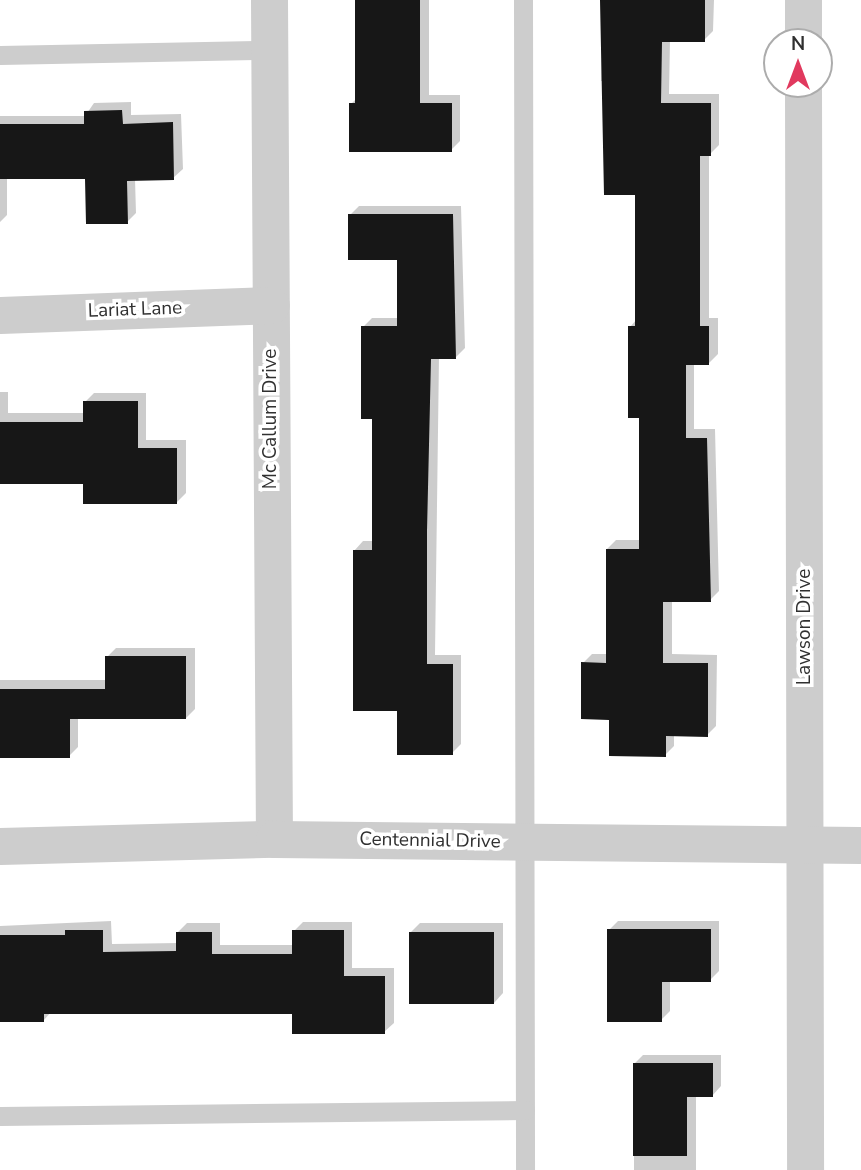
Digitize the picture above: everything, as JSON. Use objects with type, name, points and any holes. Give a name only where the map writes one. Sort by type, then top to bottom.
[{"type":"street","name":"Mc Callum Drive","points":[[270,0],[274,839]]},
{"type":"street","points":[[803,0],[803,28]]},
{"type":"street","name":"Lawson Drive","points":[[803,98],[805,1170]]},
{"type":"street","name":"Lariat Lane","points":[[0,315],[271,305]]},
{"type":"street","name":"Centennial Drive","points":[[0,846],[274,839],[861,845]]},
{"type":"lane","points":[[523,0],[527,842],[525,1170]]},
{"type":"lane","points":[[0,55],[270,50]]},
{"type":"lane","points":[[0,1116],[525,1110]]},
{"type":"building","points":[[355,0],[420,0],[420,103],[452,103],[452,152],[349,152],[349,103],[355,103]]},
{"type":"building","points":[[600,0],[705,0],[705,42],[662,42],[661,103],[711,103],[711,156],[700,156],[700,326],[709,326],[709,365],[686,365],[686,438],[707,438],[711,602],[663,602],[663,663],[708,663],[708,737],[666,736],[666,757],[609,756],[609,720],[581,719],[581,662],[606,663],[606,549],[639,549],[639,418],[628,418],[628,326],[635,326],[635,195],[604,195]]},
{"type":"building","points":[[122,110],[123,124],[173,122],[174,180],[127,181],[128,224],[86,224],[85,179],[0,179],[0,124],[84,124],[84,111]]},
{"type":"building","points":[[348,214],[453,214],[456,359],[431,359],[427,664],[453,664],[453,755],[397,755],[397,711],[353,711],[353,550],[372,550],[372,419],[361,419],[361,326],[397,326],[397,260],[348,260]]},
{"type":"building","points":[[83,401],[138,401],[138,448],[177,448],[177,504],[83,504],[83,484],[0,484],[0,422],[83,422]]},
{"type":"building","points":[[105,656],[186,656],[186,719],[70,719],[70,758],[0,758],[0,689],[105,689]]},
{"type":"building","points":[[607,929],[711,929],[711,982],[662,982],[662,1022],[607,1022]]},
{"type":"building","points":[[65,930],[103,930],[103,952],[176,951],[176,932],[212,932],[212,954],[292,954],[292,930],[344,930],[344,976],[385,976],[385,1034],[292,1034],[292,1014],[44,1014],[44,1022],[0,1022],[0,935],[65,935]]},
{"type":"building","points":[[409,932],[494,932],[494,1004],[409,1004]]},
{"type":"building","points":[[633,1063],[713,1063],[713,1097],[687,1097],[687,1156],[633,1156]]}]
